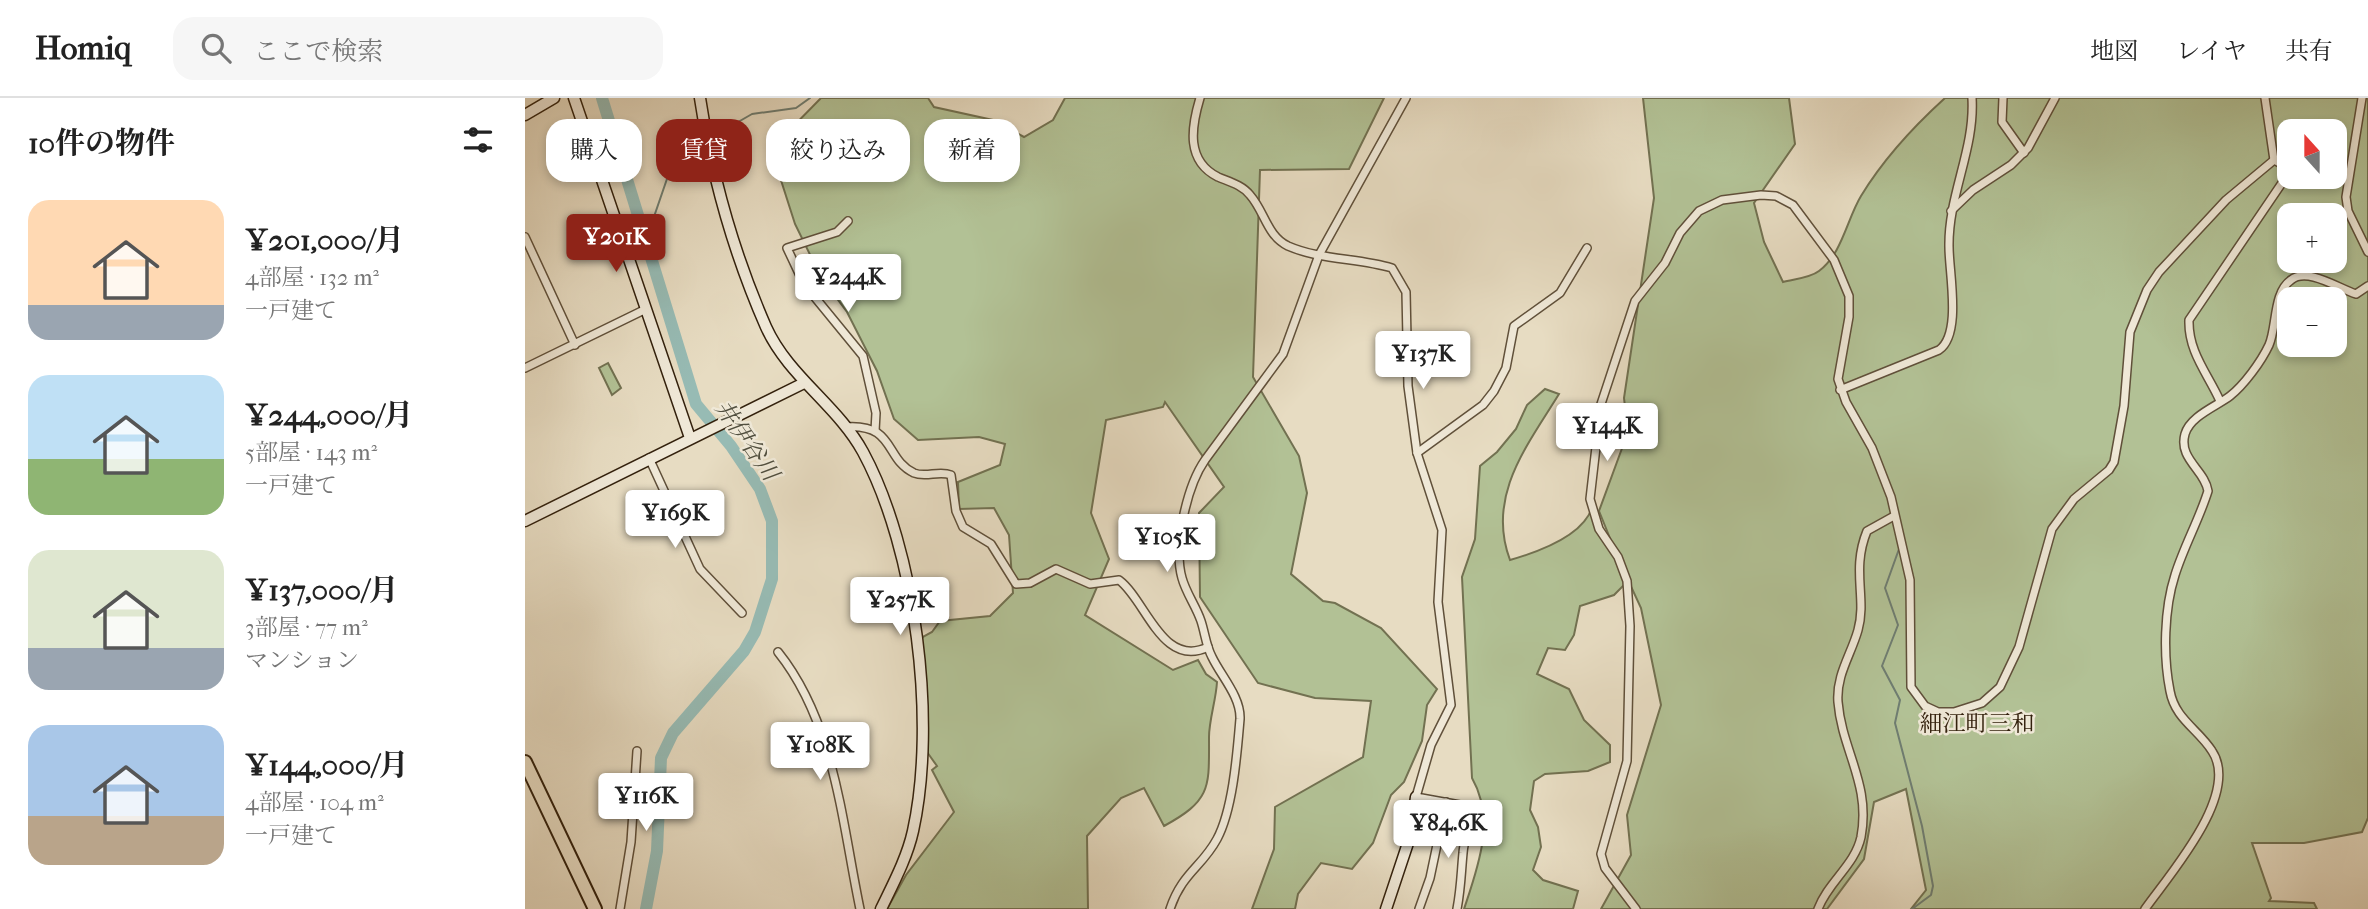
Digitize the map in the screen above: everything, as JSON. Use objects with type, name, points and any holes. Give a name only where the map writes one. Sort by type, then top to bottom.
[{"type":"highway","points":[[525,762],[596,909]]},
{"type":"street","points":[[525,115],[554,98]]},
{"type":"street","points":[[574,98],[644,310],[693,437]]},
{"type":"street","points":[[700,98],[705,133],[724,213],[766,328],[804,383],[845,427],[871,470],[905,566],[922,721],[913,831],[901,868],[881,909]]},
{"type":"street","points":[[1200,98],[1193,139],[1197,159],[1206,170],[1249,194],[1274,237],[1300,251],[1392,268],[1401,278],[1406,292],[1408,386],[1417,453],[1442,530],[1438,602],[1451,705],[1431,746],[1416,797],[1411,834],[1386,909]]},
{"type":"street","points":[[1170,909],[1181,881],[1216,841],[1227,810],[1240,710],[1208,646],[1201,619],[1187,592],[1178,562],[1178,546],[1196,478],[1283,354],[1319,254],[1406,98]]},
{"type":"street","points":[[1840,390],[1939,350],[1948,342],[1952,321],[1949,256],[1951,212],[1973,130],[1972,98]]},
{"type":"street","points":[[2003,98],[2003,122],[2024,153]]},
{"type":"street","points":[[1951,212],[1973,190],[2024,153],[2043,124],[2055,98]]},
{"type":"street","points":[[2265,98],[2274,160]]},
{"type":"street","points":[[2362,98],[2346,197],[2348,211],[2368,252]]},
{"type":"street","points":[[2220,401],[2207,380],[2190,340],[2189,320],[2284,180],[2283,165],[2274,160]]},
{"type":"street","points":[[1636,909],[1605,868],[1601,854],[1627,761],[1630,626],[1627,581],[1618,557],[1599,529],[1590,499],[1590,481],[1605,384],[1635,302],[1665,262],[1680,233],[1699,211],[1722,200],[1761,195],[1776,196],[1793,205],[1812,226],[1834,260],[1849,296],[1849,317],[1837,379],[1840,390],[1872,448],[1891,497],[1910,580],[1909,672],[1914,694],[1924,706],[1938,712],[1962,711],[1982,703],[2000,687],[2011,667],[2052,529],[2074,499],[2109,470],[2114,462],[2124,406],[2130,332],[2147,290],[2159,272],[2226,200],[2274,160]]},
{"type":"street","points":[[848,221],[837,232],[787,248],[804,284],[863,356],[876,413],[875,431]]},
{"type":"street","points":[[525,237],[575,345]]},
{"type":"street","points":[[1417,453],[1483,405],[1506,368],[1514,326],[1560,293],[1587,248]]},
{"type":"street","points":[[2145,909],[2186,852],[2215,800],[2218,788],[2218,765],[2213,752],[2178,713],[2170,691],[2167,668],[2171,588],[2208,491],[2187,456],[2185,435],[2194,421],[2229,397],[2268,348],[2281,292],[2289,280],[2302,275],[2312,276],[2356,294],[2368,286]]},
{"type":"street","points":[[525,368],[644,310]]},
{"type":"street","points":[[526,517],[804,383]]},
{"type":"street","points":[[845,427],[875,431],[891,444],[910,471],[922,475],[951,475],[956,511],[963,527],[991,544],[1016,584],[1030,583],[1056,569],[1090,584],[1119,580],[1172,645],[1194,652],[1208,646]]},
{"type":"street","points":[[649,458],[701,569],[742,612]]},
{"type":"street","points":[[1818,909],[1825,892],[1854,856],[1860,839],[1863,792],[1847,739],[1838,694],[1842,670],[1859,627],[1859,549],[1867,531],[1894,516]]},
{"type":"street","points":[[778,652],[806,693],[825,742],[860,909]]},
{"type":"street","points":[[620,909],[631,842],[638,751]]},
{"type":"street","points":[[1416,797],[1465,807],[1470,821],[1463,851],[1463,888],[1457,909]]},
{"type":"street","points":[[1419,909],[1430,878],[1446,802]]},
{"type":"green space","points":[[821,98],[928,98],[934,107],[988,119],[924,119],[924,182],[1020,182],[1020,135],[1024,137],[1053,120],[1065,98],[1384,98],[1349,169],[1260,170],[1253,377],[1299,456],[1307,493],[1291,574],[1323,601],[1335,603],[1381,628],[1437,689],[1427,705],[1422,741],[1404,782],[1391,795],[1373,843],[1352,869],[1321,863],[1298,894],[1295,909],[1252,909],[1274,849],[1275,807],[1363,757],[1371,701],[1315,698],[1258,683],[1200,597],[1199,513],[1224,487],[1165,402],[1163,407],[1106,420],[1091,513],[1109,559],[1085,615],[1173,670],[1198,660],[1206,674],[1217,682],[1209,730],[1209,768],[1205,790],[1191,808],[1164,826],[1144,788],[1121,798],[1087,836],[1088,909],[887,909],[906,875],[954,812],[932,770],[937,766],[927,752],[919,639],[932,632],[940,621],[990,616],[1013,593],[1009,535],[994,508],[959,509],[958,482],[1000,465],[1005,444],[979,437],[918,440],[894,419],[877,371],[847,312],[821,277],[795,224],[782,182],[910,182],[910,119],[800,119]]},
{"type":"green space","points":[[1643,98],[1789,98],[1795,144],[1754,203],[1764,242],[1783,282],[1811,275],[1827,264],[1839,246],[1856,205],[1879,169],[1910,132],[1945,98],[2368,98],[2368,818],[2362,832],[2304,843],[2252,843],[2271,898],[2269,901],[2314,903],[2317,909],[1911,909],[1926,890],[1906,789],[1874,802],[1864,859],[1827,909],[1601,909],[1631,855],[1627,815],[1661,705],[1641,608],[1622,567],[1624,585],[1614,595],[1580,606],[1574,635],[1565,650],[1548,648],[1537,674],[1569,689],[1584,720],[1610,745],[1610,762],[1588,771],[1545,774],[1534,781],[1530,810],[1538,827],[1541,847],[1533,870],[1543,880],[1578,891],[1573,909],[1464,909],[1475,877],[1484,827],[1483,810],[1472,778],[1462,577],[1475,539],[1480,466],[1497,452],[1516,429],[1527,405],[1545,389],[1559,394],[1513,472],[1503,514],[1504,537],[1510,560],[1558,542],[1579,527],[1592,508],[1618,558],[1599,511],[1628,432],[1624,398],[1654,198]]},
{"type":"green space","points":[[608,363],[621,388],[612,395],[599,368]]},
{"type":"waterway","name":"井伊谷川","points":[[602,98],[696,404],[731,446],[760,489],[772,521],[772,579],[755,632],[744,651],[673,733],[661,758],[657,851],[646,909]]},
{"type":"waterway","points":[[743,119],[752,114],[796,108],[810,98]]},
{"type":"waterway","points":[[646,240],[666,182]]},
{"type":"waterway","points":[[1899,549],[1885,588],[1898,625],[1882,666],[1900,700],[1895,723],[1922,826],[1933,886],[1931,895],[1912,909]]},
{"type":"district","name":"細江町三和","points":[[1977,723]]}]
